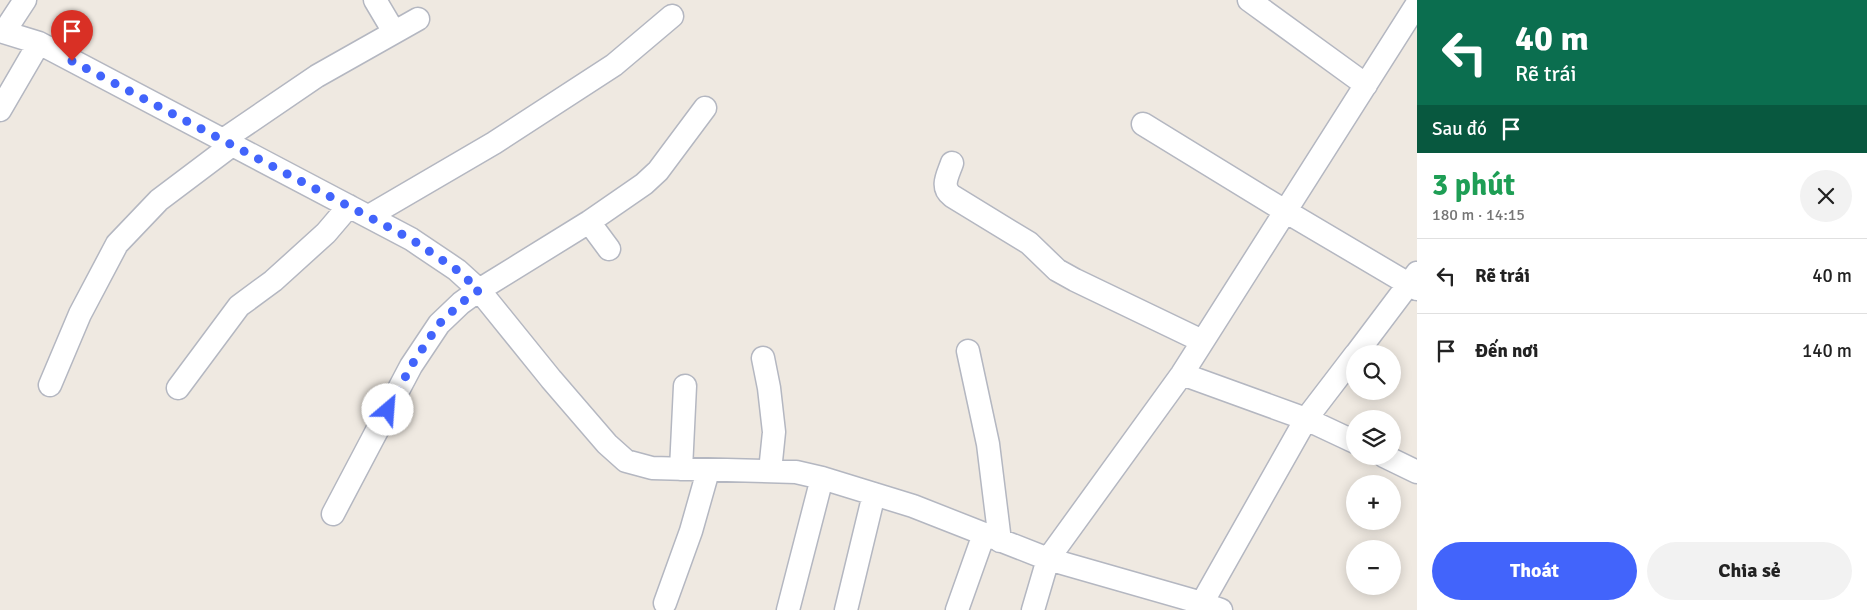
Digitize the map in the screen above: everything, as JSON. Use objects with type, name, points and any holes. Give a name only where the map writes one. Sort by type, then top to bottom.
[{"type":"street","points":[[25,0],[2,32],[38,43],[228,142],[411,239],[457,270],[479,290],[551,379],[608,444],[626,461],[652,468],[796,472],[822,478],[913,506],[1048,559],[1211,606],[1306,419],[1346,366]]},
{"type":"street","points":[[375,0],[394,32]]},
{"type":"street","points":[[1249,0],[1366,85]]},
{"type":"street","points":[[1033,610],[1048,559],[1182,374],[1417,4]]},
{"type":"street","points":[[369,216],[494,144],[614,64],[672,16]]},
{"type":"street","points":[[50,386],[80,314],[117,244],[159,200],[228,142],[317,76],[418,19]]},
{"type":"street","points":[[0,110],[38,43]]},
{"type":"street","points":[[333,514],[411,366],[439,324],[461,303],[479,290],[590,222],[644,184],[658,171],[705,108]]},
{"type":"street","points":[[1143,124],[1285,212],[1414,282],[1362,345]]},
{"type":"street","points":[[952,163],[945,186],[946,191],[952,196],[1029,243],[1057,270],[1202,342]]},
{"type":"street","points":[[178,388],[239,306],[273,281],[326,234],[349,206]]},
{"type":"street","points":[[590,222],[609,249]]},
{"type":"street","points":[[957,610],[992,538],[988,444],[968,351]]},
{"type":"street","points":[[763,358],[769,388],[774,432],[770,471]]},
{"type":"street","points":[[1182,374],[1306,419],[1346,438]]},
{"type":"street","points":[[681,470],[685,386]]},
{"type":"street","points":[[1401,464],[1417,472]]},
{"type":"street","points":[[665,603],[691,531],[708,471]]},
{"type":"street","points":[[788,610],[822,478]]},
{"type":"street","points":[[846,610],[874,494]]},
{"type":"route","points":[[72,61],[411,239],[457,270],[479,290],[461,303],[439,324],[411,366],[388,410]]}]
